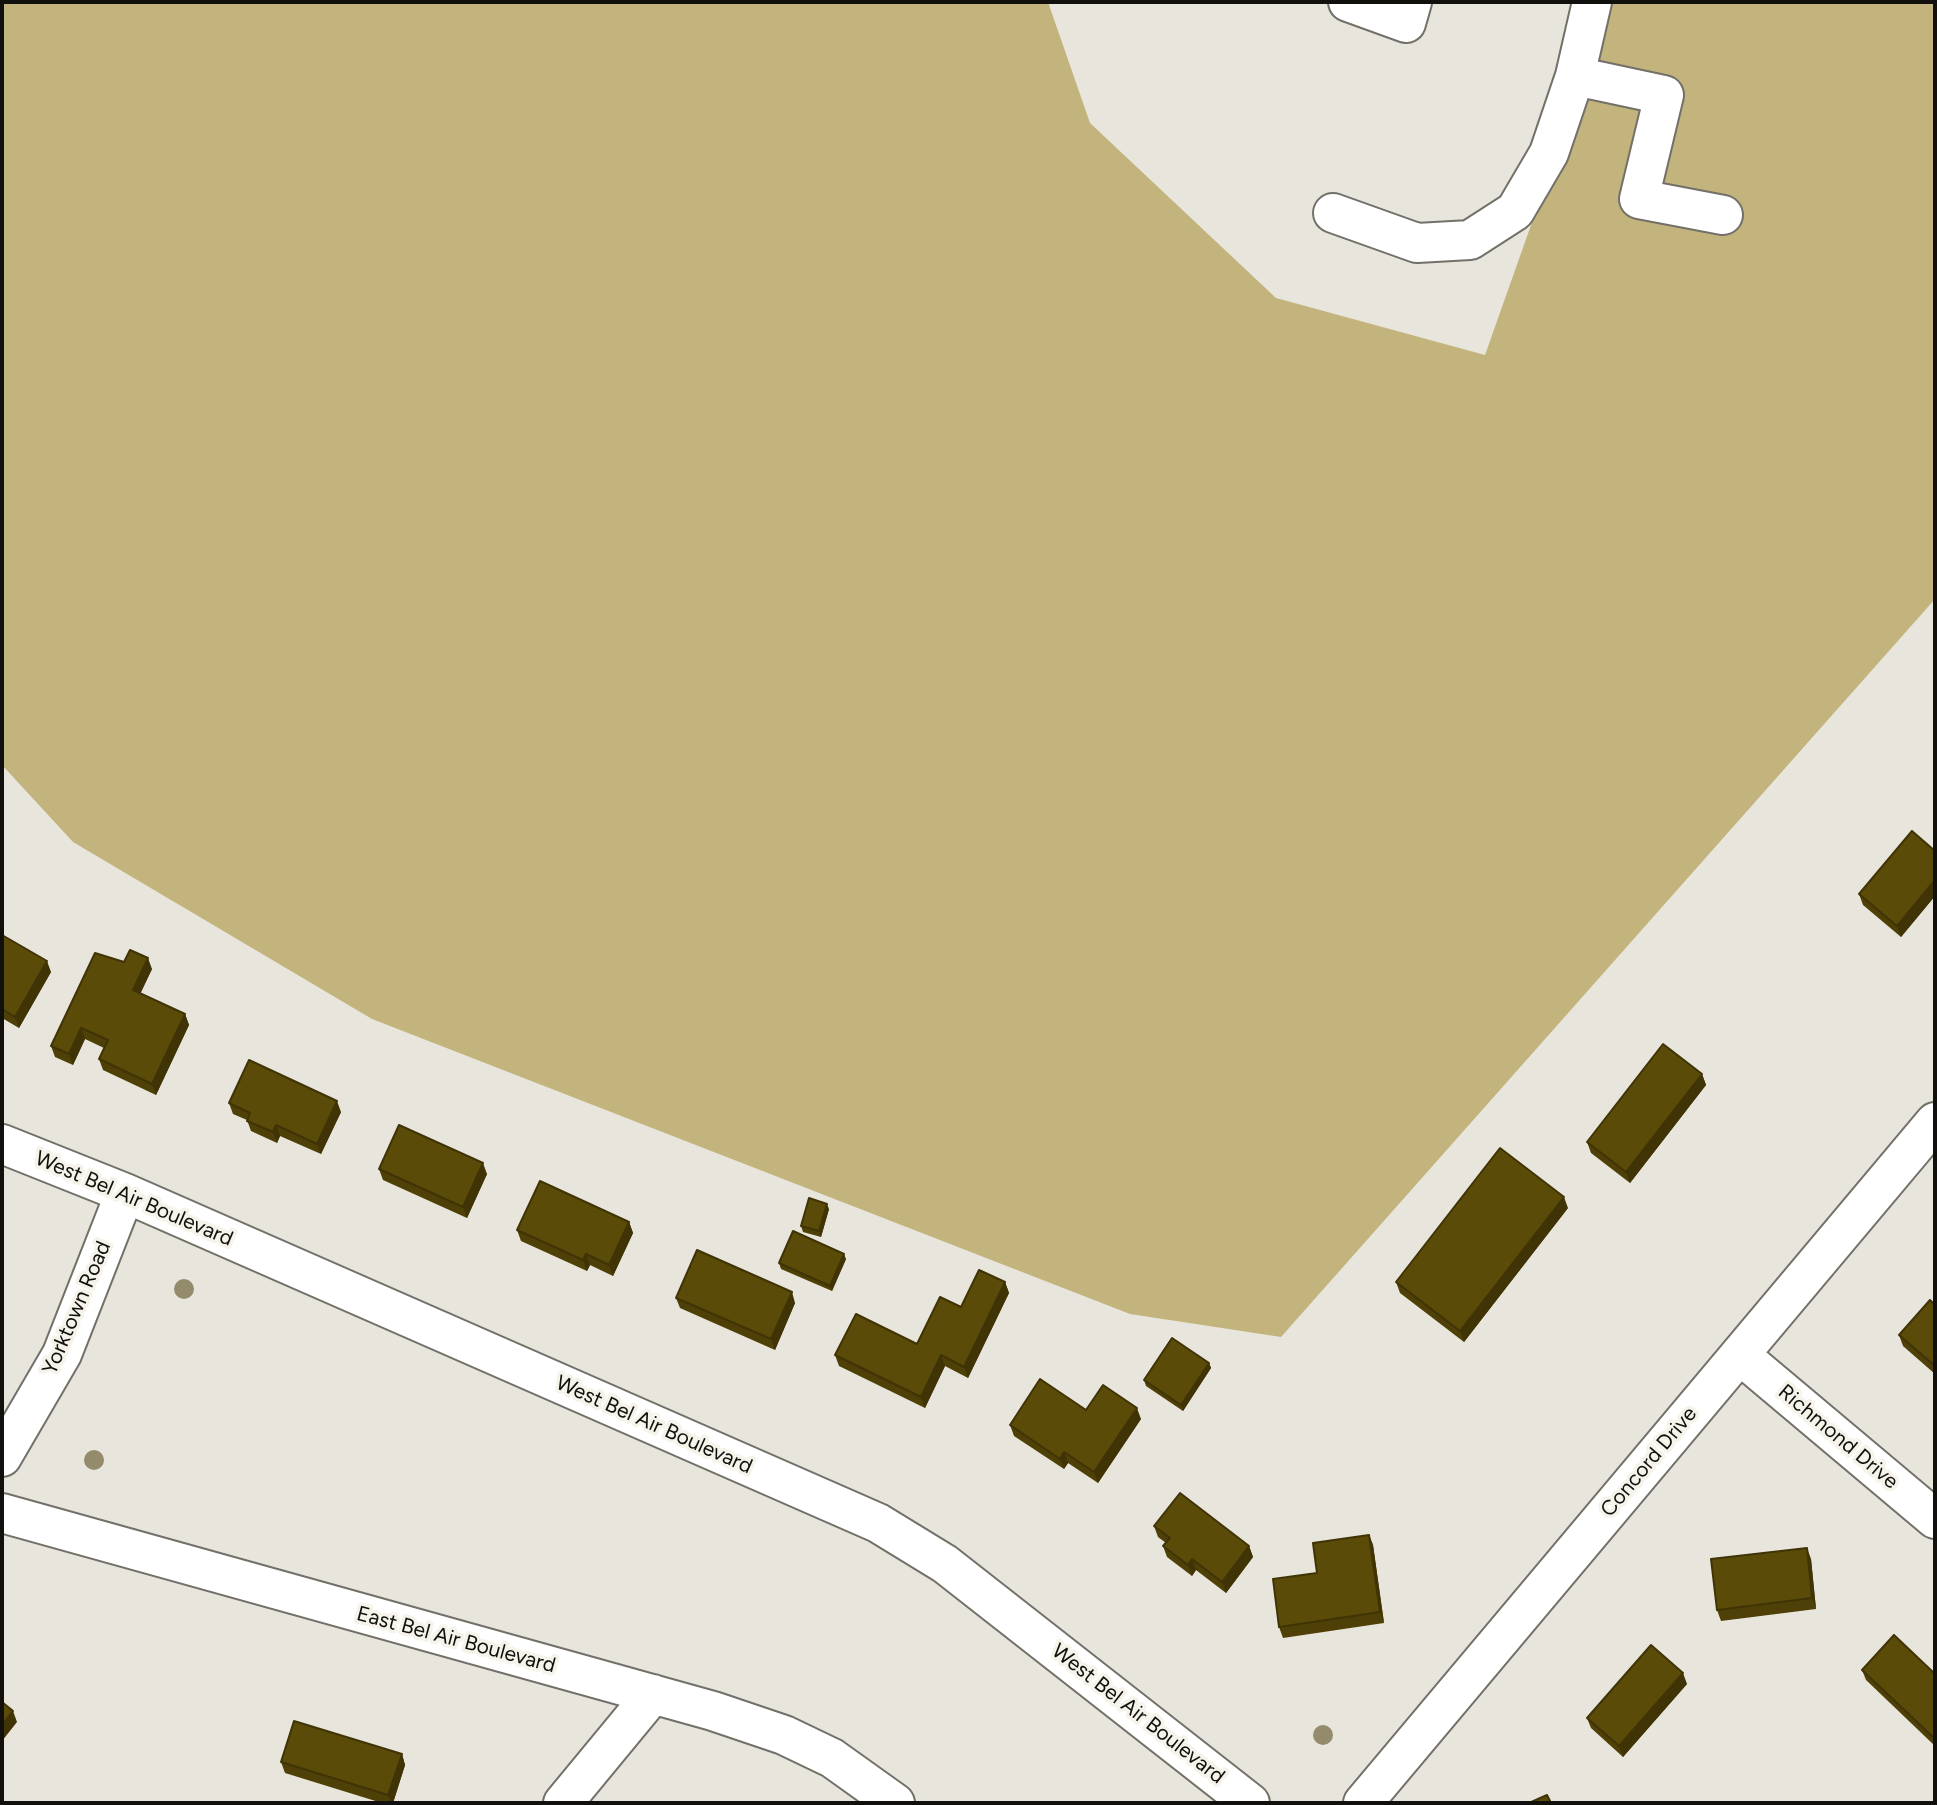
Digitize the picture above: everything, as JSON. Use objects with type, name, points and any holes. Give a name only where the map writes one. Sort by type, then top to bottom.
[{"type":"street","points":[[1348,2],[1406,23],[1412,2]]},
{"type":"street","points":[[1333,213],[1417,243],[1470,240],[1515,211],[1549,153],[1575,76],[1592,2]]},
{"type":"street","points":[[1575,76],[1664,95],[1639,199],[1723,215]]},
{"type":"street","name":"Concord Drive","points":[[1363,1803],[1935,1122]]},
{"type":"street","name":"West Bel Air Boulevard","points":[[2,1144],[125,1193],[878,1523],[946,1564],[1250,1803]]},
{"type":"street","name":"Yorktown Road","points":[[2,1457],[62,1354],[125,1193]]},
{"type":"street","name":"Richmond Drive","points":[[1740,1355],[1935,1519]]},
{"type":"street","name":"East Bel Air Boulevard","points":[[2,1513],[653,1694],[784,1735],[832,1758],[895,1803]]},
{"type":"street","points":[[562,1803],[653,1694]]},
{"type":"shaded area","points":[[2,2],[1048,2],[1090,123],[1276,298],[1485,355],[1610,2],[1935,2],[1935,599],[1281,1337],[1130,1314],[372,1019],[73,842],[2,765]]},
{"type":"building","points":[[1912,831],[1935,851],[1935,880],[1897,926],[1859,894]]},
{"type":"building","points":[[2,935],[47,961],[15,1017],[2,1009]]},
{"type":"building","points":[[130,950],[148,958],[133,990],[185,1014],[152,1084],[99,1059],[108,1040],[81,1028],[69,1054],[51,1046],[95,953],[124,962]]},
{"type":"building","points":[[1663,1044],[1702,1074],[1626,1172],[1587,1142]]},
{"type":"building","points":[[249,1060],[337,1101],[317,1144],[276,1125],[273,1132],[247,1121],[250,1113],[229,1103]]},
{"type":"building","points":[[399,1125],[483,1163],[463,1207],[379,1169]]},
{"type":"building","points":[[1500,1148],[1564,1197],[1460,1331],[1396,1282]]},
{"type":"building","points":[[540,1181],[629,1222],[609,1265],[586,1254],[583,1260],[517,1230]]},
{"type":"building","points":[[809,1198],[827,1204],[819,1231],[801,1226]]},
{"type":"building","points":[[793,1231],[844,1254],[830,1286],[779,1263]]},
{"type":"building","points":[[697,1250],[792,1292],[771,1339],[676,1298]]},
{"type":"building","points":[[979,1270],[1005,1282],[964,1367],[941,1355],[921,1397],[835,1355],[856,1314],[917,1344],[940,1297],[961,1307]]},
{"type":"building","points":[[1930,1300],[1935,1305],[1935,1366],[1899,1335]]},
{"type":"building","points":[[1172,1338],[1209,1363],[1181,1405],[1144,1380]]},
{"type":"building","points":[[1040,1379],[1086,1410],[1103,1385],[1137,1408],[1094,1472],[1064,1452],[1060,1459],[1010,1425]]},
{"type":"building","points":[[1180,1493],[1249,1546],[1222,1582],[1192,1559],[1188,1565],[1163,1546],[1170,1538],[1154,1526]]},
{"type":"building","points":[[1369,1535],[1380,1612],[1279,1627],[1273,1579],[1317,1573],[1313,1543]]},
{"type":"building","points":[[1807,1548],[1812,1598],[1717,1610],[1711,1559]]},
{"type":"building","points":[[1894,1635],[1935,1674],[1935,1739],[1862,1670]]},
{"type":"building","points":[[1651,1645],[1683,1673],[1619,1746],[1587,1718]]},
{"type":"building","points":[[2,1702],[13,1711],[2,1725]]},
{"type":"building","points":[[294,1721],[402,1754],[388,1795],[281,1762]]},
{"type":"building","points":[[1547,1795],[1551,1803],[1529,1803]]}]
